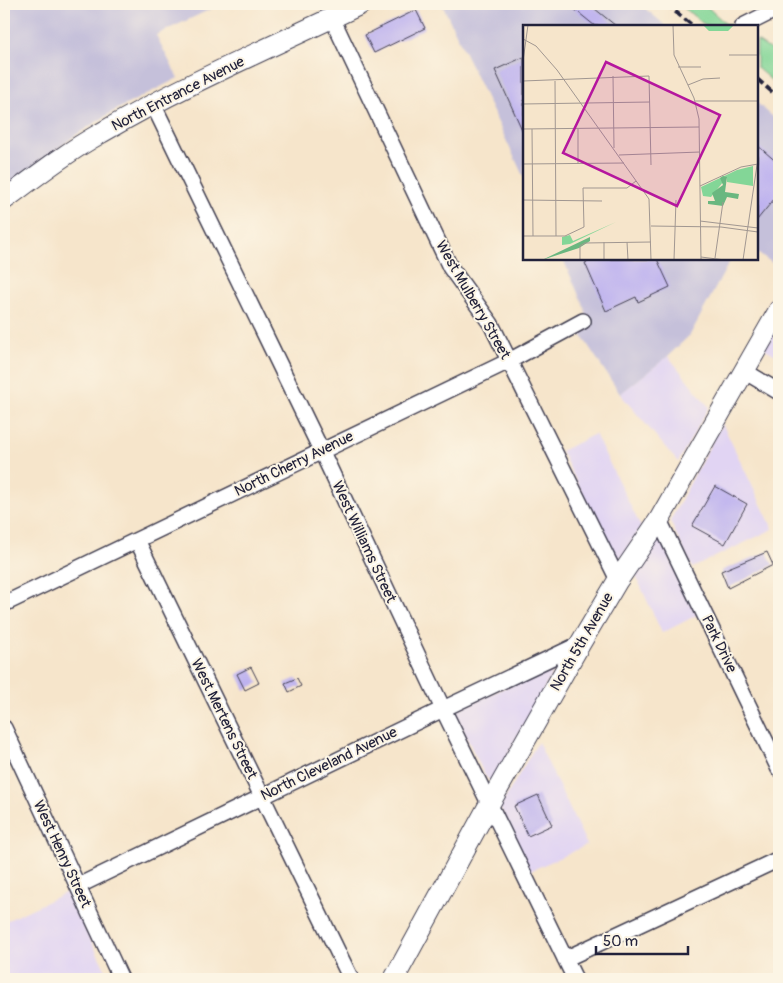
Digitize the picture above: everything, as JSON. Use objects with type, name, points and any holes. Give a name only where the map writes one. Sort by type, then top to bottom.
[{"type":"street","name":"North Entrance Avenue","points":[[4,200],[44,170],[100,133],[153,104],[361,4]]},
{"type":"street","points":[[745,25],[779,8]]},
{"type":"street","name":"West Mulberry Street","points":[[332,18],[450,267],[491,324],[618,580]]},
{"type":"street","name":"West Williams Street","points":[[153,104],[321,450],[443,709],[575,979]]},
{"type":"street","name":"North 5th Avenue","points":[[394,979],[490,802],[580,644],[618,580],[659,520],[779,310]]},
{"type":"street","name":"North Cherry Avenue","points":[[4,604],[509,361],[583,321]]},
{"type":"street","points":[[744,370],[779,392]]},
{"type":"street","name":"Park Drive","points":[[659,520],[779,770]]},
{"type":"street","name":"West Mertens Street","points":[[137,540],[351,979]]},
{"type":"street","name":"North Cleveland Avenue","points":[[78,886],[580,644]]},
{"type":"street","name":"West Henry Street","points":[[4,728],[120,979]]},
{"type":"street","points":[[565,959],[779,860]]},
{"type":"shaded area","points":[[4,4],[210,4],[211,9],[156,35],[178,78],[114,111],[76,135],[4,190]]},
{"type":"shaded area","points":[[442,4],[640,4],[665,25],[523,25],[523,176]]},
{"type":"shaded area","points":[[758,104],[779,122],[779,268],[758,253]]},
{"type":"shaded area","points":[[563,260],[730,260],[690,335],[668,356],[620,394],[578,330],[587,319],[585,309]]},
{"type":"shaded area","points":[[779,322],[779,357],[764,348]]},
{"type":"shaded area","points":[[668,356],[709,407],[678,462],[620,394]]},
{"type":"shaded area","points":[[722,423],[773,529],[692,568],[670,521]]},
{"type":"shaded area","points":[[595,434],[641,527],[625,554],[621,557],[613,554],[561,451]]},
{"type":"shaded area","points":[[659,540],[663,543],[697,615],[662,633],[635,574],[651,546]]},
{"type":"shaded area","points":[[552,666],[555,669],[493,781],[489,780],[485,776],[456,712],[458,709]]},
{"type":"shaded area","points":[[538,742],[587,845],[530,871],[500,807]]},
{"type":"shaded area","points":[[67,892],[110,979],[4,979],[4,922]]},
{"type":"green space","points":[[679,4],[704,4],[730,25],[705,25]]},
{"type":"green space","points":[[758,42],[779,55],[779,87],[758,69]]},
{"type":"building","points":[[568,4],[589,4],[615,25],[594,25]]},
{"type":"building","points":[[416,10],[425,28],[374,53],[365,35]]},
{"type":"building","points":[[523,57],[523,132],[495,70]]},
{"type":"building","points":[[758,146],[779,164],[779,193],[758,219]]},
{"type":"building","points":[[592,260],[657,260],[670,287],[638,302],[636,297],[606,311],[585,263]]},
{"type":"building","points":[[715,486],[747,504],[725,544],[692,526]]},
{"type":"building","points":[[767,552],[773,565],[728,588],[721,571]]},
{"type":"building","points":[[251,667],[259,683],[245,690],[237,674]]},
{"type":"building","points":[[297,678],[301,686],[289,692],[285,683]]},
{"type":"building","points":[[538,795],[552,825],[528,836],[514,806]]},
{"type":"railway","points":[[666,4],[692,25]]},
{"type":"railway","points":[[758,80],[779,98]]}]
